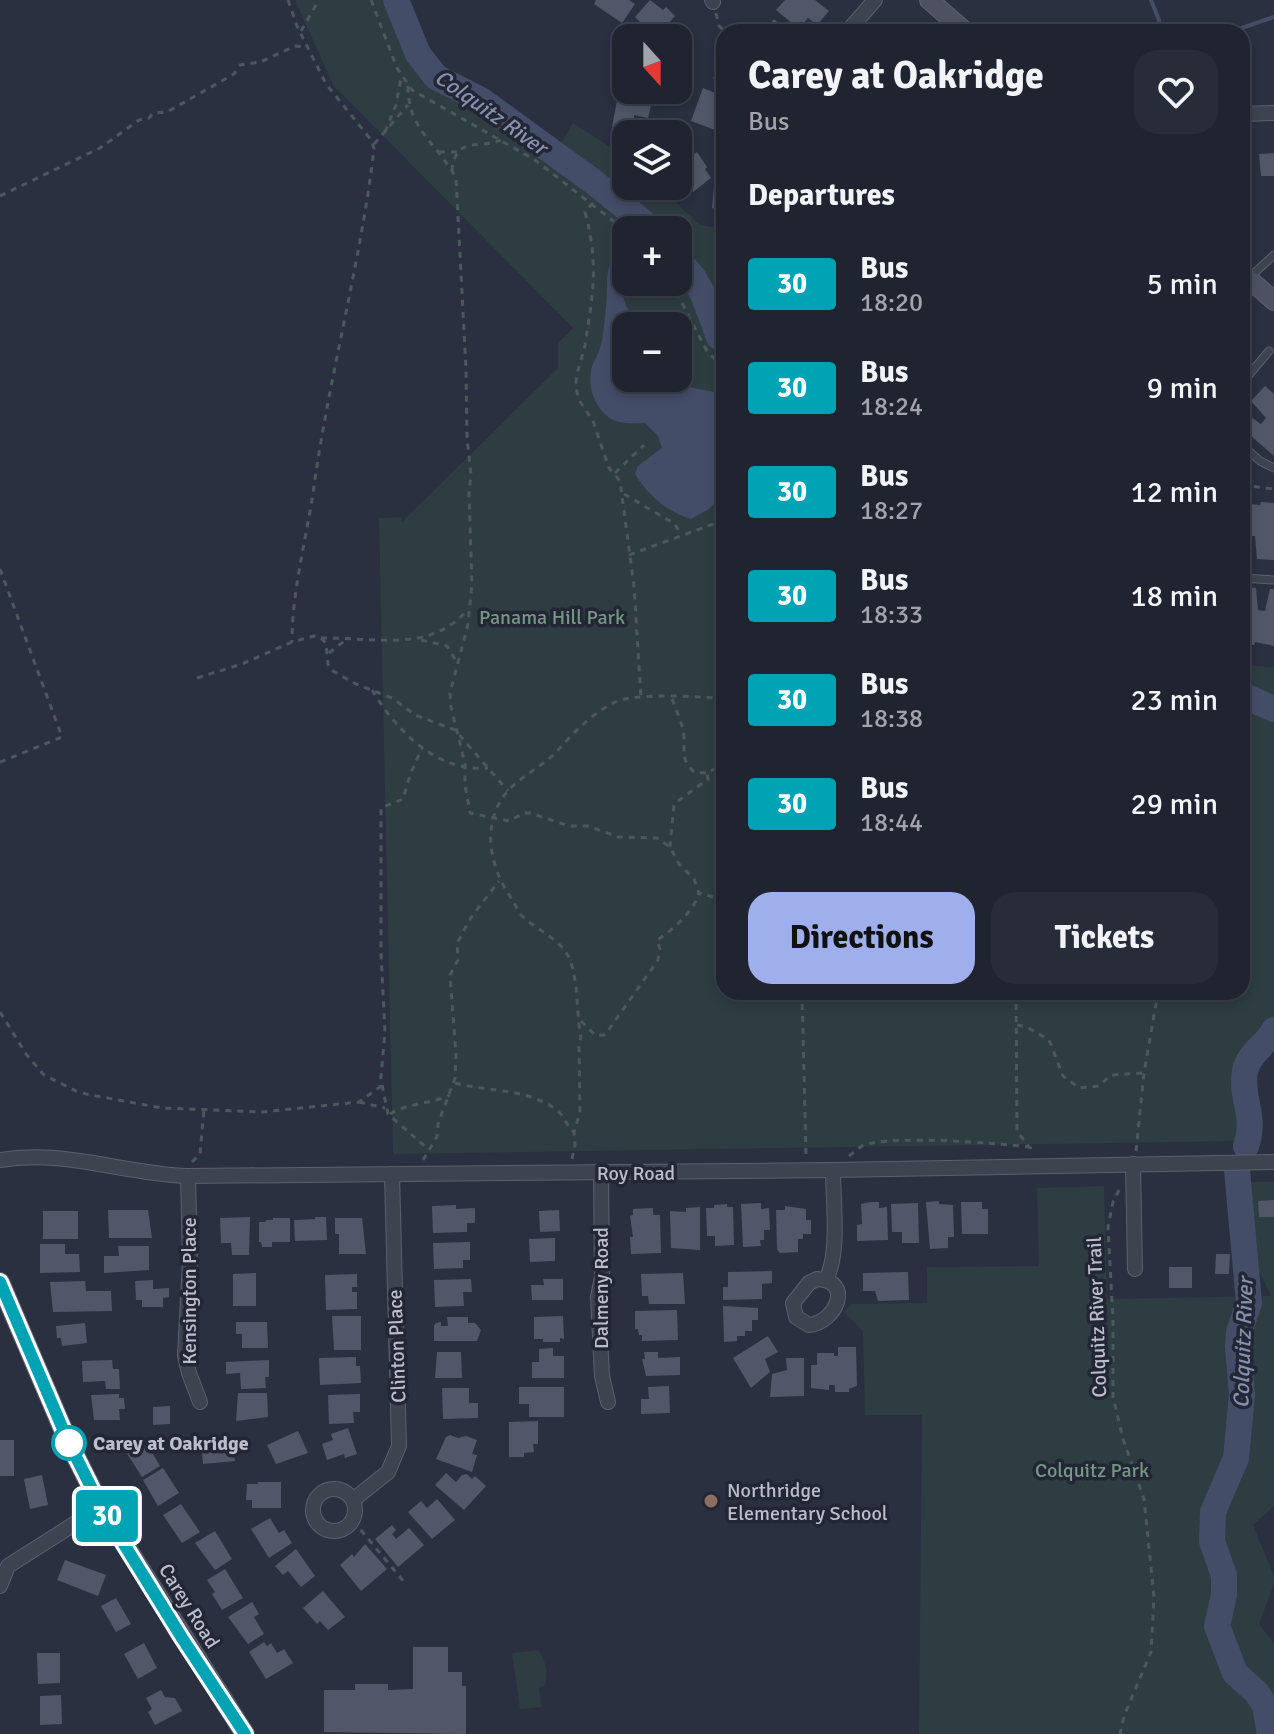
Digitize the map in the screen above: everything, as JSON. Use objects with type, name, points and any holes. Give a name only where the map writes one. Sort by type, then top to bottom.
[{"type":"street","points":[[854,24],[875,0]]},
{"type":"street","points":[[929,0],[957,24]]},
{"type":"street","points":[[1250,114],[1274,113]]},
{"type":"street","points":[[1250,280],[1274,301]]},
{"type":"street","name":"Roy Road","points":[[0,1160],[62,1157],[143,1172],[188,1176],[798,1171],[835,1164],[1041,1166],[1274,1162]]},
{"type":"street","points":[[826,1280],[833,1267],[835,1164]]},
{"type":"street","points":[[1133,1164],[1135,1269]]},
{"type":"street","name":"Dalmeny Road","points":[[601,1173],[602,1277],[598,1297],[602,1376],[608,1402]]},
{"type":"street","name":"Clinton Place","points":[[353,1500],[388,1472],[399,1446],[392,1174]]},
{"type":"street","name":"Kensington Place","points":[[188,1176],[190,1261],[185,1356],[200,1402]]},
{"type":"street","name":"Carey Road","points":[[0,1282],[68,1441],[101,1507],[245,1734]]},
{"type":"street","points":[[332,1488],[341,1489],[353,1500],[355,1516],[351,1523],[336,1531],[321,1526],[313,1511],[318,1496],[332,1488]]},
{"type":"street","points":[[0,1586],[8,1566],[101,1507]]},
{"type":"lane","points":[[1250,272],[1274,255]]},
{"type":"lane","points":[[1250,374],[1269,351]]},
{"type":"lane","points":[[1250,452],[1274,468]]},
{"type":"lane","points":[[1250,578],[1274,580]]},
{"type":"path","points":[[288,0],[308,49],[332,92],[374,144]]},
{"type":"path","points":[[295,46],[319,0]]},
{"type":"path","points":[[371,0],[401,76],[408,86],[422,98],[535,160],[612,219]]},
{"type":"path","points":[[713,1],[719,24]]},
{"type":"path","points":[[0,196],[100,148],[139,120],[153,113],[167,112],[234,74],[242,64],[260,62],[295,46],[308,49]]},
{"type":"path","points":[[385,132],[396,105],[401,76]]},
{"type":"path","points":[[408,86],[411,115],[456,178],[471,474],[472,584],[450,693],[470,813],[509,821],[530,813],[569,826],[588,826],[618,837],[649,836],[670,847]]},
{"type":"path","points":[[292,642],[298,577],[333,367],[366,210],[374,144],[409,104]]},
{"type":"path","points":[[439,152],[450,154],[469,145],[501,140]]},
{"type":"path","points":[[452,171],[458,152]]},
{"type":"path","points":[[593,203],[585,212],[594,262],[593,303],[576,388],[579,400],[593,421],[609,468],[620,481],[634,586],[641,698]]},
{"type":"path","points":[[678,296],[707,351],[716,360]]},
{"type":"path","points":[[615,473],[644,445]]},
{"type":"path","points":[[1250,486],[1274,489]]},
{"type":"path","points":[[622,493],[675,524],[681,535]]},
{"type":"path","points":[[629,555],[716,524]]},
{"type":"path","points":[[0,569],[62,737],[0,762]]},
{"type":"path","points":[[418,640],[466,613],[470,606]]},
{"type":"path","points":[[197,678],[314,636],[418,640],[447,646],[457,663]]},
{"type":"path","points":[[321,638],[326,643],[331,670],[392,698],[415,715],[455,730],[508,791]]},
{"type":"path","points":[[327,656],[334,647],[349,638]]},
{"type":"path","points":[[372,690],[402,731],[430,755],[465,769],[488,768]]},
{"type":"path","points":[[672,697],[684,736],[682,749],[686,764],[694,772],[707,773],[716,768]]},
{"type":"path","points":[[571,1172],[574,1132],[580,1112],[581,1038],[571,962],[553,938],[520,914],[499,881],[492,862],[491,831],[495,816],[508,791],[556,752],[580,726],[616,700],[716,699]]},
{"type":"path","points":[[422,748],[403,799],[381,808],[381,954],[385,1032],[381,1083],[389,1115],[428,1149]]},
{"type":"path","points":[[578,1018],[595,1035],[605,1035],[658,960],[660,949],[657,940],[697,901],[699,893],[694,879],[679,864],[670,847],[674,804],[708,779],[707,773]]},
{"type":"path","points":[[420,1174],[421,1163],[437,1137],[438,1124],[454,1083],[456,1054],[450,975],[458,960],[457,943],[464,935],[466,925],[499,881]]},
{"type":"path","points":[[699,893],[716,896]]},
{"type":"path","points":[[798,1171],[797,1159],[806,1156],[807,1151],[802,1000]]},
{"type":"path","points":[[1016,1000],[1017,1131],[1029,1147]]},
{"type":"path","name":"Colquitz River Trail","points":[[1120,1734],[1124,1716],[1151,1652],[1153,1574],[1145,1507],[1113,1397],[1108,1227],[1113,1202],[1133,1164],[1157,1000]]},
{"type":"path","points":[[0,1012],[26,1054],[44,1075],[91,1095],[162,1108],[262,1112],[359,1102],[385,1108]]},
{"type":"path","points":[[1015,1024],[1049,1040],[1063,1076],[1079,1088],[1099,1086],[1111,1075],[1144,1073]]},
{"type":"path","points":[[359,1102],[376,1092],[381,1083]]},
{"type":"path","points":[[454,1083],[476,1090],[506,1090],[540,1101],[560,1113],[570,1131],[574,1132]]},
{"type":"path","points":[[389,1115],[450,1095]]},
{"type":"path","points":[[188,1176],[187,1167],[200,1154],[204,1109]]},
{"type":"path","points":[[835,1164],[867,1144],[889,1142],[1029,1147],[1040,1153],[1041,1166]]},
{"type":"path","points":[[351,1523],[360,1529],[405,1583]]},
{"type":"green space","name":"Panama Hill Park","points":[[295,0],[397,0],[417,61],[436,82],[511,120],[555,154],[573,123],[612,148],[612,200],[673,200],[690,216],[612,216],[612,296],[692,296],[692,218],[700,225],[716,228],[716,1000],[1250,1000],[1250,666],[1274,667],[1274,1047],[1261,1054],[1249,1067],[1258,1111],[1241,1141],[393,1154],[379,518],[401,517],[402,522],[558,368],[558,343],[573,328],[333,85]]},
{"type":"green space","name":"Colquitz Park","points":[[1229,1182],[1274,1182],[1274,1506],[1253,1525],[1274,1576],[1259,1624],[1274,1643],[1274,1734],[919,1734],[922,1415],[865,1415],[863,1331],[844,1312],[851,1304],[927,1303],[927,1267],[1039,1266],[1037,1188],[1104,1186],[1107,1299],[1271,1296],[1234,1225],[1227,1196]]},
{"type":"green space","points":[[538,1650],[547,1672],[544,1686],[539,1687],[541,1707],[520,1709],[512,1653]]},
{"type":"water","points":[[612,258],[612,296],[624,296],[630,312],[612,312],[612,392],[692,392],[692,388],[716,392],[716,502],[691,519],[659,502],[635,474],[638,466],[662,448],[658,436],[645,423],[612,419],[600,409],[593,395],[590,379],[603,332]]},
{"type":"building","points":[[596,0],[629,0],[635,4],[622,23],[594,4]]},
{"type":"building","points":[[650,0],[663,10],[666,7],[675,16],[668,24],[640,24],[635,17]]},
{"type":"building","points":[[785,0],[815,0],[829,11],[818,24],[808,18],[803,24],[793,24],[776,10]]},
{"type":"building","points":[[703,88],[716,93],[716,130],[691,120]]},
{"type":"building","points":[[616,104],[651,104],[648,118],[634,115],[637,120],[613,120]]},
{"type":"building","points":[[692,152],[697,152],[711,178],[693,192]]},
{"type":"building","points":[[1274,153],[1274,176],[1261,176],[1259,154]]},
{"type":"building","points":[[716,184],[716,209],[712,208]]},
{"type":"building","points":[[1265,386],[1274,394],[1274,456],[1250,435],[1250,416],[1261,424],[1266,418],[1251,401]]},
{"type":"building","points":[[1274,503],[1274,560],[1257,559],[1255,536],[1250,536],[1250,504]]},
{"type":"building","points":[[1250,588],[1256,588],[1258,610],[1265,611],[1270,589],[1274,589],[1274,646],[1255,642],[1250,645]]},
{"type":"building","points":[[1274,1200],[1274,1217],[1259,1217],[1258,1201]]},
{"type":"building","points":[[939,1201],[939,1204],[953,1205],[954,1237],[948,1237],[948,1248],[930,1249],[926,1202]]},
{"type":"building","points":[[879,1202],[879,1208],[887,1207],[888,1240],[857,1241],[857,1225],[862,1224],[861,1204]]},
{"type":"building","points":[[961,1202],[982,1202],[982,1209],[988,1209],[988,1234],[962,1234]]},
{"type":"building","points":[[761,1203],[761,1209],[769,1208],[770,1230],[764,1230],[761,1246],[743,1247],[741,1204]]},
{"type":"building","points":[[918,1203],[919,1243],[902,1243],[902,1232],[892,1232],[891,1204]]},
{"type":"building","points":[[727,1204],[727,1207],[733,1207],[734,1245],[715,1246],[715,1236],[707,1236],[706,1208]]},
{"type":"building","points":[[456,1205],[456,1209],[475,1208],[475,1223],[467,1223],[467,1232],[433,1233],[432,1206]]},
{"type":"building","points":[[785,1206],[806,1209],[806,1220],[811,1220],[811,1234],[803,1234],[803,1239],[798,1239],[798,1252],[780,1253],[777,1249],[776,1210],[785,1210]]},
{"type":"building","points":[[700,1207],[700,1250],[671,1248],[670,1211],[686,1212],[686,1208]]},
{"type":"building","points":[[653,1208],[653,1215],[660,1215],[661,1253],[631,1254],[630,1237],[633,1237],[630,1216],[633,1209]]},
{"type":"building","points":[[108,1210],[148,1210],[152,1238],[109,1238]]},
{"type":"building","points":[[559,1210],[560,1231],[540,1232],[539,1211]]},
{"type":"building","points":[[43,1211],[78,1211],[78,1239],[43,1239]]},
{"type":"building","points":[[250,1217],[249,1255],[232,1255],[231,1243],[221,1243],[220,1218]]},
{"type":"building","points":[[326,1217],[327,1240],[295,1241],[294,1220]]},
{"type":"building","points":[[290,1218],[290,1242],[272,1242],[272,1247],[262,1247],[259,1222]]},
{"type":"building","points":[[335,1218],[362,1218],[366,1254],[339,1254]]},
{"type":"building","points":[[555,1238],[555,1261],[530,1262],[529,1239]]},
{"type":"building","points":[[470,1242],[470,1260],[463,1260],[463,1268],[434,1269],[433,1243]]},
{"type":"building","points":[[40,1244],[65,1244],[65,1254],[79,1254],[80,1272],[40,1273]]},
{"type":"building","points":[[118,1246],[149,1246],[149,1270],[104,1273],[104,1256],[119,1256]]},
{"type":"building","points":[[1216,1254],[1230,1254],[1229,1274],[1215,1274]]},
{"type":"building","points":[[1169,1267],[1192,1267],[1192,1288],[1169,1288]]},
{"type":"building","points":[[772,1271],[772,1283],[762,1284],[762,1299],[723,1300],[723,1287],[728,1287],[728,1272]]},
{"type":"building","points":[[908,1272],[909,1300],[878,1301],[875,1291],[863,1291],[863,1273]]},
{"type":"building","points":[[256,1273],[256,1306],[233,1306],[233,1274]]},
{"type":"building","points":[[683,1273],[685,1304],[649,1304],[648,1296],[642,1296],[641,1274]]},
{"type":"building","points":[[357,1274],[357,1287],[352,1287],[352,1292],[357,1292],[357,1309],[326,1310],[325,1275]]},
{"type":"building","points":[[471,1279],[472,1292],[463,1292],[464,1306],[435,1307],[434,1280]]},
{"type":"building","points":[[543,1279],[563,1279],[563,1300],[532,1300],[531,1285],[544,1285]]},
{"type":"building","points":[[153,1280],[153,1289],[169,1288],[169,1297],[163,1298],[163,1307],[142,1307],[142,1300],[136,1300],[135,1281]]},
{"type":"building","points":[[85,1281],[86,1291],[111,1291],[112,1311],[53,1312],[50,1282]]},
{"type":"building","points":[[723,1306],[758,1308],[758,1320],[752,1320],[752,1331],[745,1331],[745,1336],[737,1336],[737,1341],[724,1342]]},
{"type":"building","points":[[677,1310],[678,1340],[642,1341],[642,1335],[635,1329],[635,1311]]},
{"type":"building","points":[[332,1316],[361,1316],[361,1350],[334,1350]]},
{"type":"building","points":[[563,1316],[564,1339],[560,1338],[560,1342],[543,1342],[543,1339],[534,1339],[534,1317]]},
{"type":"building","points":[[447,1317],[468,1317],[468,1323],[475,1323],[481,1330],[477,1341],[434,1341],[434,1326],[441,1322],[441,1326],[448,1326]]},
{"type":"building","points":[[236,1322],[267,1322],[268,1348],[242,1348],[242,1334],[236,1334]]},
{"type":"building","points":[[85,1323],[87,1343],[62,1346],[61,1338],[57,1338],[56,1326]]},
{"type":"building","points":[[768,1336],[778,1352],[765,1359],[770,1372],[751,1388],[733,1358]]},
{"type":"building","points":[[838,1347],[856,1347],[857,1386],[849,1392],[835,1392],[835,1385],[829,1385],[829,1390],[811,1388],[811,1365],[817,1365],[817,1353],[834,1353],[838,1356]]},
{"type":"building","points":[[553,1348],[553,1356],[564,1356],[564,1378],[532,1378],[532,1362],[539,1362],[539,1349]]},
{"type":"building","points":[[437,1352],[461,1352],[462,1378],[435,1378]]},
{"type":"building","points":[[644,1352],[658,1352],[658,1358],[680,1357],[680,1375],[646,1376],[642,1359],[645,1359]]},
{"type":"building","points":[[356,1357],[361,1383],[320,1385],[319,1358]]},
{"type":"building","points":[[786,1358],[804,1358],[804,1396],[770,1397],[772,1374],[787,1370]]},
{"type":"building","points":[[112,1360],[113,1369],[119,1369],[120,1389],[106,1389],[105,1381],[83,1382],[82,1361]]},
{"type":"building","points":[[269,1360],[266,1388],[241,1389],[240,1373],[226,1374],[226,1362]]},
{"type":"building","points":[[669,1386],[670,1413],[641,1414],[641,1399],[649,1399],[648,1387]]},
{"type":"building","points":[[519,1387],[564,1387],[564,1417],[529,1417],[529,1404],[519,1404]]},
{"type":"building","points":[[442,1388],[469,1388],[469,1403],[478,1403],[478,1418],[443,1419]]},
{"type":"building","points":[[238,1393],[267,1393],[268,1417],[236,1421]]},
{"type":"building","points":[[119,1394],[119,1398],[124,1398],[125,1409],[119,1409],[120,1420],[94,1420],[91,1395]]},
{"type":"building","points":[[360,1394],[360,1412],[353,1412],[354,1423],[329,1424],[328,1395]]},
{"type":"building","points":[[170,1406],[170,1424],[153,1425],[153,1407]]},
{"type":"building","points":[[538,1421],[538,1444],[533,1444],[534,1452],[524,1453],[524,1457],[509,1457],[509,1422]]},
{"type":"building","points":[[348,1428],[357,1454],[345,1458],[344,1454],[327,1460],[322,1444],[333,1440],[331,1434]]},
{"type":"building","points":[[298,1431],[308,1453],[276,1464],[267,1445]]},
{"type":"building","points":[[143,1437],[160,1466],[142,1477],[124,1449]]},
{"type":"building","points":[[232,1437],[235,1461],[203,1464],[201,1441]]},
{"type":"building","points":[[446,1437],[477,1440],[472,1454],[477,1455],[472,1472],[436,1459]]},
{"type":"building","points":[[0,1440],[14,1440],[14,1476],[0,1476]]},
{"type":"building","points":[[163,1468],[179,1493],[158,1506],[143,1480]]},
{"type":"building","points":[[446,1473],[456,1482],[462,1475],[467,1474],[472,1479],[475,1476],[486,1486],[464,1510],[435,1485]]},
{"type":"building","points":[[42,1475],[48,1505],[30,1509],[24,1479]]},
{"type":"building","points":[[281,1482],[281,1508],[252,1508],[252,1500],[246,1500],[247,1484]]},
{"type":"building","points":[[437,1499],[455,1520],[432,1539],[408,1512],[421,1501],[427,1508]]},
{"type":"building","points":[[181,1504],[200,1532],[182,1543],[163,1515]]},
{"type":"building","points":[[270,1518],[279,1533],[284,1530],[292,1543],[269,1558],[251,1529]]},
{"type":"building","points":[[392,1525],[396,1530],[392,1534],[396,1539],[409,1528],[424,1545],[398,1567],[375,1539]]},
{"type":"building","points":[[215,1531],[232,1559],[215,1570],[195,1543]]},
{"type":"building","points":[[365,1544],[387,1569],[361,1591],[340,1565],[352,1554],[354,1557]]},
{"type":"building","points":[[296,1549],[315,1576],[301,1587],[288,1571],[283,1575],[275,1566]]},
{"type":"building","points":[[65,1560],[106,1575],[98,1596],[57,1580]]},
{"type":"building","points":[[225,1569],[243,1598],[222,1610],[207,1580]]},
{"type":"building","points":[[323,1591],[345,1617],[328,1630],[320,1621],[317,1624],[303,1608]]},
{"type":"building","points":[[116,1598],[131,1624],[116,1632],[101,1606]]},
{"type":"building","points":[[252,1602],[259,1614],[254,1617],[264,1634],[248,1644],[228,1617]]},
{"type":"building","points":[[264,1642],[267,1646],[271,1643],[277,1653],[284,1649],[293,1663],[266,1679],[249,1652]]},
{"type":"building","points":[[144,1643],[157,1668],[138,1679],[124,1654]]},
{"type":"building","points":[[413,1647],[448,1647],[448,1672],[462,1672],[462,1686],[466,1686],[466,1734],[324,1732],[324,1690],[355,1690],[355,1684],[388,1684],[388,1690],[413,1689]]},
{"type":"building","points":[[37,1653],[60,1653],[60,1683],[38,1684]]},
{"type":"building","points":[[161,1690],[165,1697],[175,1698],[182,1711],[155,1725],[148,1712],[152,1709],[146,1698]]},
{"type":"building","points":[[61,1695],[62,1724],[40,1725],[40,1696]]},
{"type":"waterway","name":"Colquitz River","points":[[396,0],[418,54],[436,77],[481,100],[636,216]]},
{"type":"waterway","points":[[1151,0],[1159,24]]},
{"type":"waterway","points":[[1250,25],[1274,17]]},
{"type":"waterway","name":"Colquitz River","points":[[692,276],[703,294],[716,329]]},
{"type":"waterway","points":[[706,303],[716,300]]},
{"type":"waterway","name":"Colquitz River","points":[[1250,698],[1274,709]]},
{"type":"waterway","name":"Colquitz River","points":[[1246,1146],[1250,1126],[1245,1071],[1274,1030]]},
{"type":"waterway","name":"Colquitz River","points":[[1237,1170],[1249,1303],[1239,1332],[1242,1394],[1236,1458],[1213,1512],[1212,1541],[1224,1576],[1224,1595],[1217,1626],[1235,1673],[1257,1693],[1265,1706],[1270,1734]]},
{"type":"bus line","name":"30","points":[[0,1282],[68,1441],[101,1507],[245,1734]]},
{"type":"place","name":"Carey at Oakridge","points":[[69,1443]]},
{"type":"place","name":"Northridge Elementary School","points":[[711,1501]]}]
